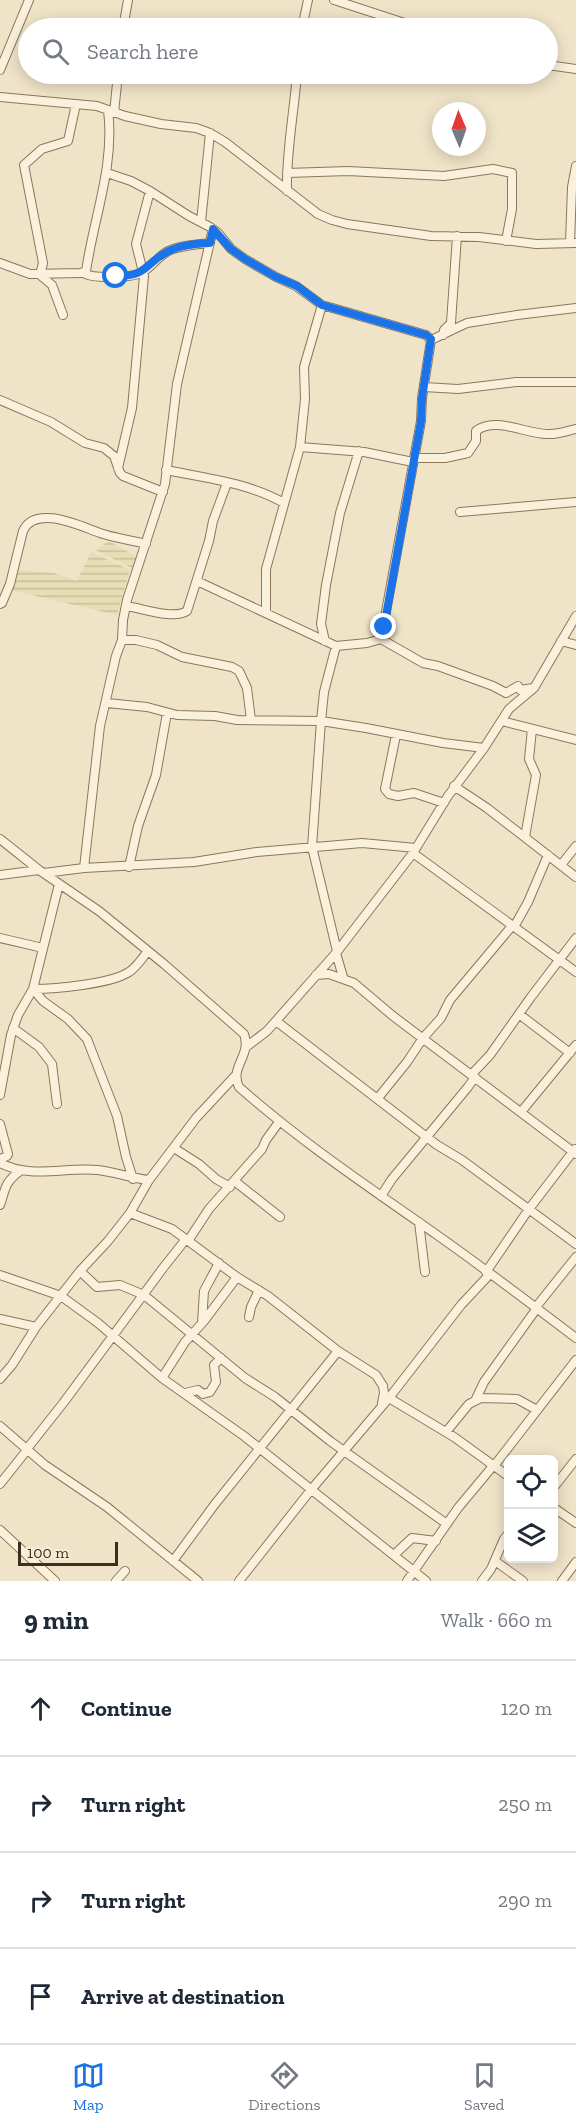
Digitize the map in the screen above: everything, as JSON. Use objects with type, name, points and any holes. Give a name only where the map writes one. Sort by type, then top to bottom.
[{"type":"street","points":[[22,18],[29,0]]},
{"type":"street","points":[[125,18],[128,0]]},
{"type":"street","points":[[304,18],[308,0]]},
{"type":"street","points":[[334,0],[389,18]]},
{"type":"street","points":[[0,70],[18,27]]},
{"type":"street","points":[[558,66],[576,69]]},
{"type":"street","points":[[84,273],[107,173],[111,111],[116,84]]},
{"type":"street","points":[[287,191],[296,84]]},
{"type":"street","points":[[0,97],[97,106],[161,124],[196,128],[225,142],[318,214],[347,224],[431,236],[457,236],[536,244],[573,243],[572,187],[576,166]]},
{"type":"street","points":[[40,275],[43,263],[24,165],[42,149],[68,141],[76,104]]},
{"type":"street","points":[[201,222],[210,133]]},
{"type":"street","points":[[287,173],[348,171],[444,176],[493,170],[512,172],[512,208],[506,241]]},
{"type":"street","points":[[107,173],[131,181],[150,191],[213,229],[231,249],[245,259],[297,286],[322,305],[426,335],[431,339]]},
{"type":"street","points":[[118,468],[132,408],[144,271],[136,244],[150,191]]},
{"type":"street","points":[[84,868],[100,726],[116,656],[122,640],[126,606],[163,492],[177,384],[213,229]]},
{"type":"street","points":[[443,335],[444,330],[451,323],[457,236]]},
{"type":"street","points":[[0,263],[30,274],[84,273],[93,276],[130,276],[144,271],[162,255],[173,249],[210,243]]},
{"type":"street","points":[[40,275],[52,285],[63,315]]},
{"type":"street","points":[[266,612],[266,569],[300,447],[304,408],[304,367],[322,305]]},
{"type":"street","points":[[431,339],[467,323],[576,308]]},
{"type":"street","points":[[381,639],[394,580],[421,421],[431,339]]},
{"type":"street","points":[[424,387],[458,389],[516,382],[576,382]]},
{"type":"street","points":[[0,400],[51,422],[85,443],[104,448],[114,456],[123,476],[163,492]]},
{"type":"street","points":[[300,447],[414,460],[445,458],[468,453],[476,441],[476,430],[480,428],[507,427],[544,434],[559,434],[576,429]]},
{"type":"street","points":[[325,641],[321,624],[326,585],[340,513],[359,452]]},
{"type":"street","points":[[166,470],[228,483],[272,496],[284,503]]},
{"type":"street","points":[[126,606],[162,614],[183,614],[190,605],[213,521],[228,483]]},
{"type":"street","points":[[460,512],[576,502]]},
{"type":"street","points":[[0,604],[10,584],[23,531],[31,520],[69,521],[102,533],[146,544]]},
{"type":"street","points":[[197,581],[336,646],[367,643],[381,639],[423,663],[438,666],[506,693],[518,686],[520,690],[534,688]]},
{"type":"street","points":[[246,1047],[267,1031],[336,952],[414,850],[454,786],[484,748],[509,709],[534,688],[576,616]]},
{"type":"street","points":[[122,640],[136,640],[157,645],[182,657],[232,667],[239,671],[247,688],[251,720]]},
{"type":"street","points":[[561,641],[576,645]]},
{"type":"street","points":[[336,646],[324,692],[312,847],[343,977]]},
{"type":"street","points":[[107,703],[147,707],[167,713],[251,720],[321,721],[484,748]]},
{"type":"street","points":[[129,867],[138,826],[156,775],[167,713]]},
{"type":"street","points":[[502,721],[576,740]]},
{"type":"street","points":[[525,837],[536,775],[529,759],[533,739],[532,729]]},
{"type":"street","points":[[396,735],[385,789],[389,794],[398,796],[414,793],[444,803]]},
{"type":"street","points":[[454,786],[487,808],[576,877]]},
{"type":"street","points":[[0,839],[42,872],[99,911],[148,951],[244,1034],[246,1047],[235,1076],[196,1118],[149,1180],[130,1214],[80,1271],[36,1327],[12,1365],[0,1379]]},
{"type":"street","points":[[0,875],[194,862],[230,855],[362,843],[414,850],[576,972]]},
{"type":"street","points":[[561,865],[576,846]]},
{"type":"street","points":[[378,1098],[441,1018],[450,1000],[513,926],[528,902],[548,855]]},
{"type":"street","points":[[0,1095],[13,1028],[33,989],[59,884]]},
{"type":"street","points":[[0,938],[43,948]]},
{"type":"street","points":[[381,1196],[474,1076],[576,938]]},
{"type":"street","points":[[33,989],[87,983],[124,974],[134,967],[148,951]]},
{"type":"street","points":[[239,1581],[488,1273],[529,1209],[575,1152],[354,983],[343,977],[329,974],[316,975]]},
{"type":"street","points":[[33,989],[43,1001],[68,1019],[87,1039],[117,1116],[133,1179]]},
{"type":"street","points":[[519,1014],[576,1061]]},
{"type":"street","points":[[276,1021],[427,1136],[576,1244]]},
{"type":"street","points":[[13,1028],[39,1047],[52,1064],[57,1104]]},
{"type":"street","points":[[521,1112],[576,1046]]},
{"type":"street","points":[[235,1076],[239,1087],[279,1122],[576,1338]]},
{"type":"street","points":[[0,1484],[209,1209],[234,1185],[262,1149],[279,1122]]},
{"type":"street","points":[[0,1124],[8,1156],[0,1161]]},
{"type":"street","points":[[174,1148],[199,1164],[216,1179],[234,1185],[280,1217]]},
{"type":"street","points":[[0,1161],[20,1171],[98,1170],[133,1179],[149,1180]]},
{"type":"street","points":[[0,1204],[5,1186],[20,1171]]},
{"type":"street","points":[[130,1214],[172,1229],[237,1277],[260,1290],[338,1351],[376,1375],[381,1381],[384,1393],[382,1405]]},
{"type":"street","points":[[418,1222],[425,1272]]},
{"type":"street","points":[[474,1401],[484,1382],[576,1257]]},
{"type":"street","points":[[202,1323],[204,1291],[219,1263]]},
{"type":"street","points":[[80,1271],[97,1287],[120,1285],[144,1295],[245,1378],[275,1397],[344,1451],[447,1524]]},
{"type":"street","points":[[0,1275],[61,1296],[85,1313],[162,1378],[185,1393],[426,1581]]},
{"type":"street","points":[[162,1378],[192,1334],[237,1277]]},
{"type":"street","points":[[249,1317],[251,1307],[260,1290]]},
{"type":"street","points":[[0,1319],[36,1327]]},
{"type":"street","points":[[173,1561],[215,1504],[338,1351]]},
{"type":"street","points":[[185,1393],[198,1390],[203,1394],[210,1392],[216,1382],[214,1365],[221,1358]]},
{"type":"street","points":[[407,1581],[447,1524],[576,1360]]},
{"type":"street","points":[[389,1398],[446,1432],[504,1473]]},
{"type":"street","points":[[446,1432],[470,1404],[482,1398],[517,1398],[537,1410]]},
{"type":"street","points":[[0,1426],[26,1450],[107,1507],[198,1581]]},
{"type":"street","points":[[558,1482],[576,1459]]},
{"type":"street","points":[[555,1509],[576,1523]]},
{"type":"street","points":[[0,1530],[56,1581]]},
{"type":"street","points":[[394,1556],[412,1538],[436,1542]]},
{"type":"street","points":[[482,1581],[495,1561],[504,1539]]},
{"type":"street","points":[[495,1561],[523,1581]]},
{"type":"street","points":[[562,1581],[576,1562]]},
{"type":"street","points":[[116,1581],[125,1571]]},
{"type":"shaded area","points":[[109,541],[137,557],[134,569],[95,550]]},
{"type":"shaded area","points":[[91,552],[130,570],[117,615],[10,590],[18,570],[54,573],[77,581]]},
{"type":"route","points":[[116,276],[138,274],[173,249],[210,243],[213,229],[231,249],[245,259],[258,268],[297,286],[322,305],[426,335],[431,339],[421,421],[384,627]]}]
